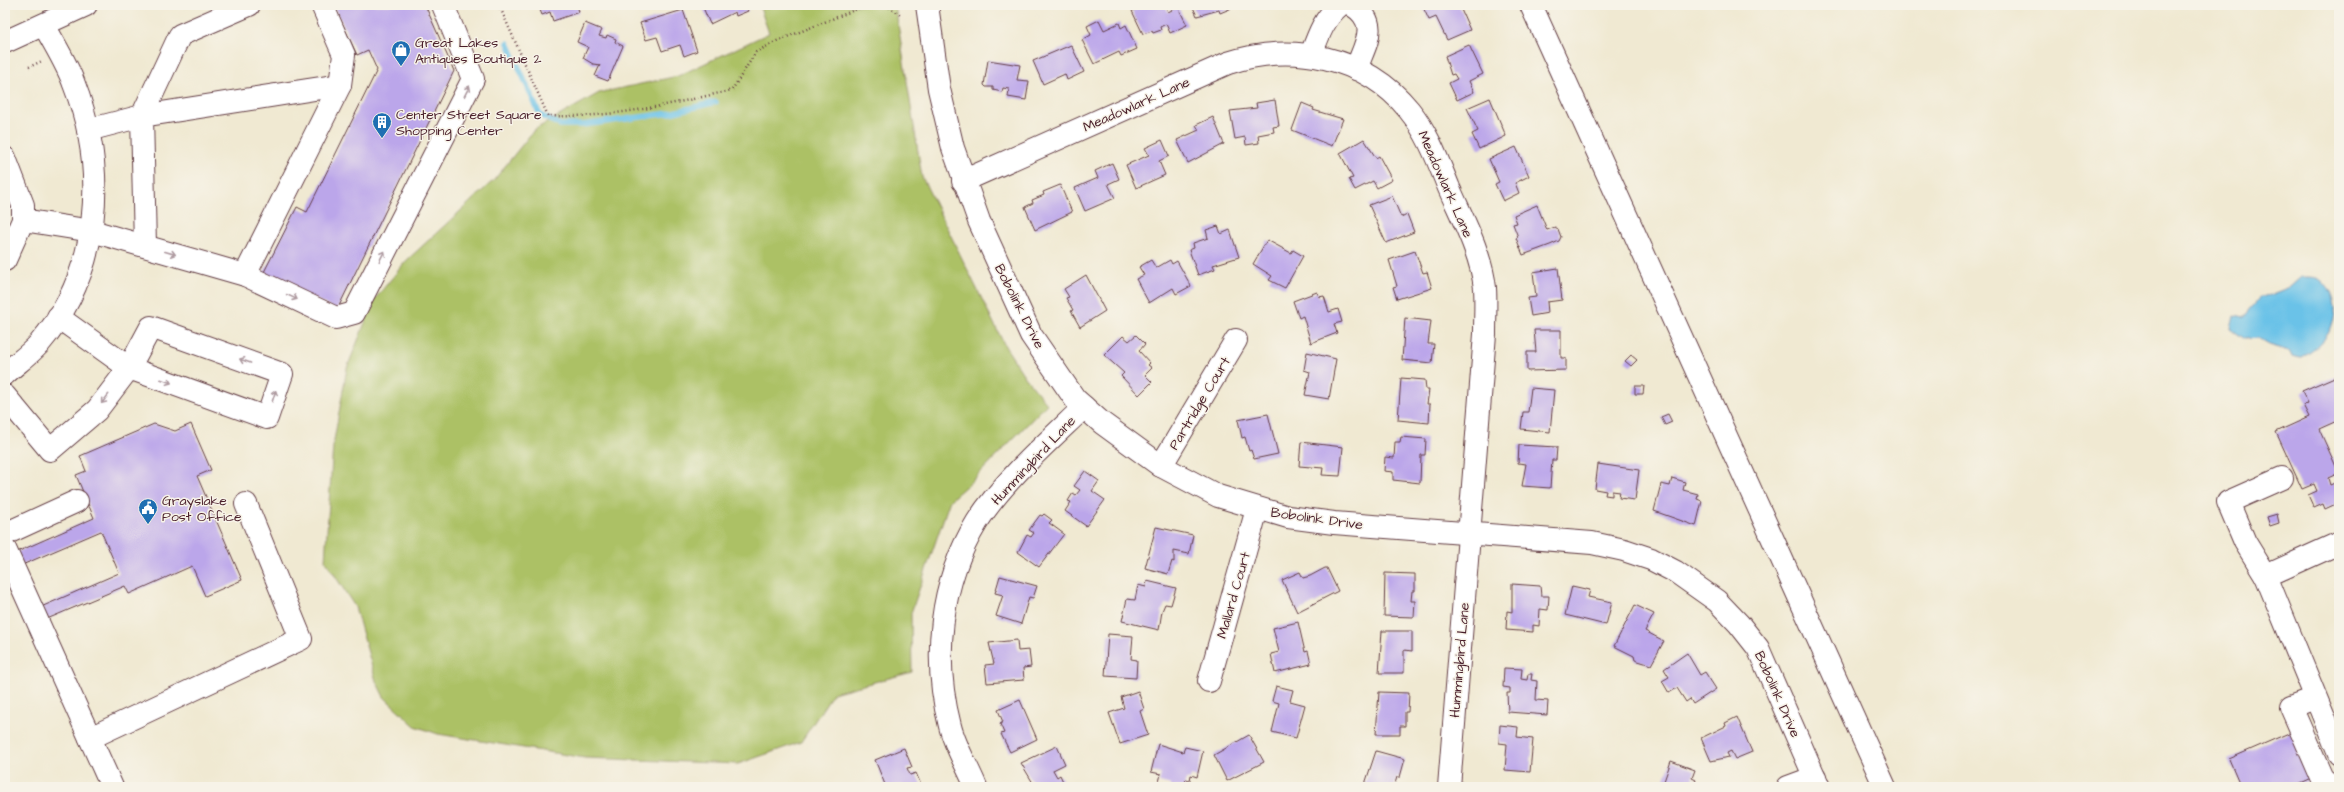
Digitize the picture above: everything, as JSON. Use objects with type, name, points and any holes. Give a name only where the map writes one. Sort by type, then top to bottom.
[{"type":"street","points":[[5,42],[86,5]]},
{"type":"street","points":[[145,246],[142,116],[180,35],[249,5]]},
{"type":"street","points":[[245,275],[340,85],[344,55],[322,5]]},
{"type":"street","points":[[23,220],[92,231],[245,275],[336,318],[354,312],[473,79],[443,5]]},
{"type":"street","name":"Bobolink Drive","points":[[927,5],[939,89],[953,148],[978,220],[1031,335],[1075,399],[1102,423],[1162,466],[1218,496],[1257,509],[1288,517],[1334,523],[1592,543],[1644,556],[1676,572],[1717,601],[1739,624],[1758,648],[1817,782]]},
{"type":"street","points":[[1311,55],[1330,13],[1340,5]]},
{"type":"street","points":[[1352,5],[1362,11],[1369,23],[1370,32],[1356,69]]},
{"type":"street","points":[[1531,5],[1885,787]]},
{"type":"street","points":[[5,374],[39,344],[58,317],[82,273],[92,231],[95,175],[88,130],[74,84],[44,25]]},
{"type":"street","name":"Meadowlark Lane","points":[[963,180],[1228,63],[1248,56],[1273,53],[1311,55],[1330,58],[1364,73],[1395,95],[1410,111],[1427,136],[1480,262],[1485,288],[1485,334],[1470,533]]},
{"type":"street","points":[[88,130],[142,116],[340,85]]},
{"type":"street","points":[[5,158],[23,205],[23,220],[5,260]]},
{"type":"street","points":[[5,396],[50,450],[97,410],[129,368],[151,327],[282,374],[267,418],[129,368],[58,317]]},
{"type":"street","name":"Partridge Court","points":[[1162,466],[1236,340]]},
{"type":"street","name":"Hummingbird Lane","points":[[976,787],[950,727],[942,679],[942,637],[945,604],[953,575],[963,547],[978,521],[1016,474],[1084,406]]},
{"type":"street","points":[[2282,478],[2228,502],[2246,542],[2266,576],[2339,754]]},
{"type":"street","points":[[5,534],[77,501]]},
{"type":"street","points":[[90,738],[301,639],[246,504]]},
{"type":"street","name":"Mallard Court","points":[[1208,681],[1257,509]]},
{"type":"street","name":"Hummingbird Lane","points":[[1448,787],[1470,533]]},
{"type":"street","points":[[2266,576],[2339,543]]},
{"type":"street","points":[[5,549],[112,787]]},
{"type":"street","points":[[2315,698],[2291,708],[2322,778],[2333,787]]},
{"type":"street","points":[[1788,787],[1817,782]]},
{"type":"path","points":[[499,5],[548,116],[585,117],[644,111],[732,90],[756,52],[777,41],[867,5]]},
{"type":"path","points":[[886,5],[901,15]]},
{"type":"green space","points":[[759,5],[895,5],[922,177],[1005,346],[1025,377],[1047,404],[973,480],[950,500],[911,613],[912,672],[833,693],[801,742],[738,764],[585,758],[438,734],[415,726],[384,697],[376,681],[355,607],[325,560],[333,446],[347,368],[374,300],[406,261],[494,180],[534,130],[599,93],[678,76],[769,33]]},
{"type":"water","points":[[2301,277],[2313,277],[2322,281],[2331,292],[2335,313],[2329,332],[2324,340],[2308,354],[2299,359],[2292,357],[2289,350],[2268,344],[2258,338],[2245,339],[2231,329],[2234,316],[2243,318],[2259,299],[2290,287]]},
{"type":"building","name":"Center Street Square Shopping Center","points":[[334,5],[425,5],[454,71],[337,310],[263,274],[297,207],[307,212],[377,70],[368,50],[357,55]]},
{"type":"building","points":[[538,5],[577,5],[579,12],[553,21],[550,12],[542,15]]},
{"type":"building","points":[[702,5],[745,5],[748,11],[736,16],[735,12],[710,24]]},
{"type":"building","points":[[1145,5],[1165,5],[1168,12],[1178,7],[1187,25],[1170,33],[1166,24],[1160,27],[1161,30],[1143,34],[1132,11]]},
{"type":"building","points":[[1192,5],[1237,6],[1220,13],[1219,10],[1197,16]]},
{"type":"building","points":[[1422,5],[1442,7],[1459,5],[1470,30],[1447,40],[1436,17],[1429,20]]},
{"type":"building","points":[[683,10],[697,51],[684,56],[680,45],[662,51],[657,37],[646,40],[640,23]]},
{"type":"building","points":[[1099,20],[1104,30],[1119,23],[1121,28],[1126,25],[1137,49],[1121,56],[1119,52],[1094,64],[1082,40],[1091,35],[1087,26]]},
{"type":"building","points":[[585,23],[602,30],[599,36],[606,38],[607,35],[616,39],[615,42],[623,46],[608,81],[595,76],[600,65],[593,64],[583,58],[588,47],[577,42]]},
{"type":"building","points":[[1071,45],[1084,72],[1067,80],[1065,74],[1043,84],[1033,61]]},
{"type":"building","points":[[1469,45],[1483,74],[1469,81],[1474,92],[1457,100],[1449,83],[1457,79],[1454,74],[1451,75],[1445,56]]},
{"type":"building","points":[[988,60],[1020,65],[1017,80],[1029,81],[1026,100],[1008,97],[1009,89],[1003,88],[1002,92],[993,90],[993,87],[986,87],[984,85]]},
{"type":"building","points":[[1490,98],[1506,136],[1479,149],[1472,134],[1478,131],[1467,108]]},
{"type":"building","points":[[1275,100],[1279,126],[1273,127],[1274,132],[1258,135],[1259,143],[1246,145],[1245,137],[1235,139],[1230,111],[1257,108],[1256,103]]},
{"type":"building","points":[[1302,103],[1314,108],[1313,110],[1343,119],[1332,146],[1292,130]]},
{"type":"building","points":[[1213,117],[1224,144],[1188,163],[1177,140],[1199,130],[1196,125]]},
{"type":"building","points":[[1364,139],[1376,158],[1379,156],[1392,180],[1377,188],[1373,181],[1355,190],[1349,179],[1353,178],[1340,153]]},
{"type":"building","points":[[1162,140],[1169,156],[1159,161],[1165,175],[1136,188],[1126,165],[1149,155],[1145,148]]},
{"type":"building","points":[[1516,147],[1529,176],[1515,183],[1519,193],[1503,201],[1495,184],[1499,182],[1489,159]]},
{"type":"building","points":[[1112,163],[1119,179],[1108,184],[1115,198],[1085,211],[1075,188],[1098,178],[1095,171]]},
{"type":"building","points":[[1060,185],[1072,212],[1035,230],[1025,207],[1033,203],[1032,200],[1044,195],[1043,192]]},
{"type":"building","points":[[1392,196],[1401,217],[1407,214],[1414,232],[1386,243],[1369,205]]},
{"type":"building","points":[[1537,205],[1547,230],[1555,227],[1558,229],[1561,237],[1559,241],[1523,255],[1516,238],[1518,237],[1513,224],[1517,223],[1514,215]]},
{"type":"building","points":[[1218,226],[1221,234],[1230,230],[1239,257],[1213,265],[1215,269],[1198,275],[1189,250],[1194,248],[1193,243],[1208,238],[1206,230]]},
{"type":"building","points":[[1267,240],[1291,253],[1293,250],[1303,256],[1285,288],[1269,280],[1272,276],[1253,264]]},
{"type":"building","points":[[1415,251],[1423,273],[1427,272],[1432,288],[1397,299],[1393,287],[1397,286],[1389,260]]},
{"type":"building","points":[[1151,260],[1156,268],[1170,260],[1172,264],[1177,261],[1191,286],[1176,294],[1173,288],[1149,303],[1136,279],[1144,275],[1139,267]]},
{"type":"building","points":[[1558,268],[1562,300],[1547,302],[1548,313],[1531,316],[1528,298],[1536,297],[1533,272]]},
{"type":"building","points":[[1086,275],[1105,311],[1080,327],[1071,311],[1073,310],[1066,298],[1069,297],[1064,289]]},
{"type":"building","points":[[1317,292],[1319,297],[1324,296],[1329,312],[1338,309],[1342,322],[1334,324],[1337,333],[1311,343],[1303,316],[1299,318],[1293,301]]},
{"type":"building","points":[[1405,318],[1431,321],[1428,344],[1434,344],[1432,363],[1402,360]]},
{"type":"building","points":[[1534,330],[1561,330],[1561,358],[1566,358],[1566,370],[1527,371],[1527,352],[1536,352]]},
{"type":"building","points":[[1136,335],[1145,344],[1139,351],[1150,363],[1148,365],[1152,368],[1145,375],[1152,382],[1139,395],[1121,376],[1124,373],[1104,355],[1123,336],[1129,341]]},
{"type":"building","points":[[1307,352],[1336,359],[1329,399],[1305,395],[1310,372],[1304,370]]},
{"type":"building","points":[[1631,355],[1637,360],[1631,366],[1625,361]]},
{"type":"building","points":[[2339,375],[2339,420],[2319,429],[2339,473],[2328,478],[2330,485],[2339,481],[2339,497],[2336,499],[2338,503],[2325,509],[2323,504],[2314,508],[2308,495],[2317,491],[2314,484],[2302,489],[2276,432],[2309,417],[2303,405],[2308,403],[2302,391]]},
{"type":"building","points":[[1401,378],[1425,380],[1426,390],[1429,390],[1427,404],[1430,404],[1429,423],[1398,420]]},
{"type":"building","points":[[1635,386],[1644,386],[1643,394],[1635,394]]},
{"type":"building","points":[[1531,388],[1554,390],[1550,432],[1521,429],[1523,412],[1528,412]]},
{"type":"building","points":[[1268,414],[1278,454],[1254,459],[1251,450],[1249,451],[1245,437],[1242,438],[1238,420]]},
{"type":"building","points":[[1668,414],[1672,422],[1665,425],[1661,417]]},
{"type":"building","name":"Grayslake Post Office","points":[[154,424],[175,431],[191,424],[211,470],[197,476],[242,580],[205,596],[192,566],[129,594],[125,586],[47,619],[41,607],[119,573],[101,531],[22,565],[17,552],[94,518],[76,475],[86,471],[80,456]]},
{"type":"building","points":[[1401,437],[1426,439],[1425,455],[1421,455],[1420,483],[1393,480],[1393,472],[1384,471],[1385,457],[1394,458],[1395,442],[1400,442]]},
{"type":"building","points":[[1301,442],[1343,447],[1340,476],[1322,475],[1323,468],[1299,466]]},
{"type":"building","points":[[1519,445],[1557,447],[1556,460],[1552,460],[1550,488],[1522,486],[1526,464],[1518,463]]},
{"type":"building","points":[[1598,464],[1639,470],[1635,500],[1619,498],[1620,492],[1612,491],[1612,496],[1605,495],[1606,491],[1595,489]]},
{"type":"building","points":[[1085,471],[1099,481],[1092,491],[1105,500],[1086,526],[1065,511],[1071,502],[1068,501],[1073,493],[1076,495],[1080,490],[1074,486]]},
{"type":"building","points":[[1672,478],[1685,482],[1683,490],[1698,494],[1697,499],[1702,501],[1696,526],[1654,511],[1661,484],[1670,486]]},
{"type":"building","points":[[1044,514],[1052,520],[1049,523],[1064,534],[1039,567],[1018,552],[1027,535],[1031,537],[1034,533],[1029,530],[1040,515],[1042,516]]},
{"type":"building","points":[[2277,514],[2279,523],[2270,526],[2267,517]]},
{"type":"building","points":[[1156,527],[1193,535],[1189,554],[1174,551],[1174,562],[1172,561],[1168,574],[1145,568]]},
{"type":"building","points":[[1327,568],[1338,591],[1297,612],[1282,580],[1300,572],[1303,578]]},
{"type":"building","points":[[1385,573],[1415,574],[1415,591],[1412,591],[1411,601],[1415,601],[1414,617],[1384,616]]},
{"type":"building","points":[[1000,576],[1037,586],[1033,598],[1029,597],[1021,624],[996,616],[1003,595],[995,593]]},
{"type":"building","points":[[1147,581],[1176,588],[1171,605],[1165,604],[1162,611],[1159,630],[1122,621],[1127,599],[1135,600],[1138,585],[1146,587]]},
{"type":"building","points":[[1512,584],[1540,586],[1541,596],[1549,596],[1548,610],[1540,609],[1539,626],[1533,625],[1533,632],[1506,630],[1507,611],[1512,612]]},
{"type":"building","points":[[1572,586],[1590,590],[1588,597],[1612,602],[1606,625],[1565,615]]},
{"type":"building","points":[[1635,605],[1654,614],[1645,631],[1664,641],[1651,665],[1635,660],[1634,656],[1614,646]]},
{"type":"building","points":[[1298,622],[1305,652],[1308,651],[1311,664],[1275,673],[1271,654],[1279,652],[1273,628]]},
{"type":"building","points":[[1382,631],[1412,631],[1412,651],[1404,650],[1404,673],[1379,673]]},
{"type":"building","points":[[1108,634],[1133,636],[1131,659],[1137,660],[1136,678],[1105,676]]},
{"type":"building","points":[[1017,640],[1018,651],[1029,650],[1031,667],[1023,668],[1024,680],[987,683],[985,665],[994,664],[989,643]]},
{"type":"building","points":[[1687,653],[1700,675],[1705,672],[1716,689],[1693,704],[1690,699],[1686,702],[1677,688],[1669,693],[1662,681],[1669,677],[1664,669]]},
{"type":"building","points":[[1504,668],[1522,669],[1521,679],[1527,680],[1528,674],[1532,674],[1531,680],[1537,681],[1536,700],[1548,701],[1547,715],[1508,712],[1507,693],[1510,693],[1510,688],[1503,687]]},
{"type":"building","points":[[1276,686],[1293,690],[1290,701],[1305,705],[1296,738],[1272,732],[1279,703],[1272,701]]},
{"type":"building","points":[[1138,691],[1144,709],[1140,711],[1148,735],[1120,744],[1109,713],[1124,708],[1121,697]]},
{"type":"building","points":[[1379,692],[1409,693],[1408,712],[1405,712],[1405,726],[1400,726],[1400,734],[1376,734]]},
{"type":"building","points":[[1020,700],[1037,739],[1010,752],[1001,734],[1004,733],[1000,724],[1003,722],[998,710]]},
{"type":"building","points":[[1737,717],[1752,752],[1735,759],[1731,751],[1727,753],[1729,757],[1711,761],[1701,738],[1726,726],[1725,723]]},
{"type":"building","points":[[1500,725],[1518,727],[1517,737],[1533,739],[1530,772],[1505,770],[1507,744],[1499,743]]},
{"type":"building","points":[[2291,732],[2312,779],[2294,787],[2241,787],[2229,759]]},
{"type":"building","points":[[1249,735],[1264,762],[1227,781],[1214,755]]},
{"type":"building","points":[[1158,744],[1183,752],[1185,747],[1203,751],[1197,777],[1191,775],[1190,780],[1186,779],[1184,787],[1171,787],[1172,785],[1159,782],[1161,774],[1151,772]]},
{"type":"building","points":[[1057,746],[1065,764],[1053,770],[1057,777],[1060,775],[1065,786],[1025,787],[1033,783],[1021,763]]},
{"type":"building","points":[[904,748],[912,767],[907,768],[910,775],[916,773],[922,787],[903,787],[902,785],[886,787],[875,760]]},
{"type":"building","points":[[1376,751],[1405,759],[1400,777],[1397,777],[1394,787],[1364,787]]},
{"type":"building","points":[[1671,761],[1695,770],[1692,778],[1696,780],[1693,787],[1662,787]]},
{"type":"waterway","points":[[508,43],[540,115],[560,125],[583,125],[670,113],[716,102]]},
{"type":"place","name":"Great Lakes Antiques Boutique 2","points":[[401,67]]},
{"type":"place","name":"Center Street Square Shopping Center","points":[[382,139]]},
{"type":"place","name":"Grayslake Post Office","points":[[148,525]]}]
